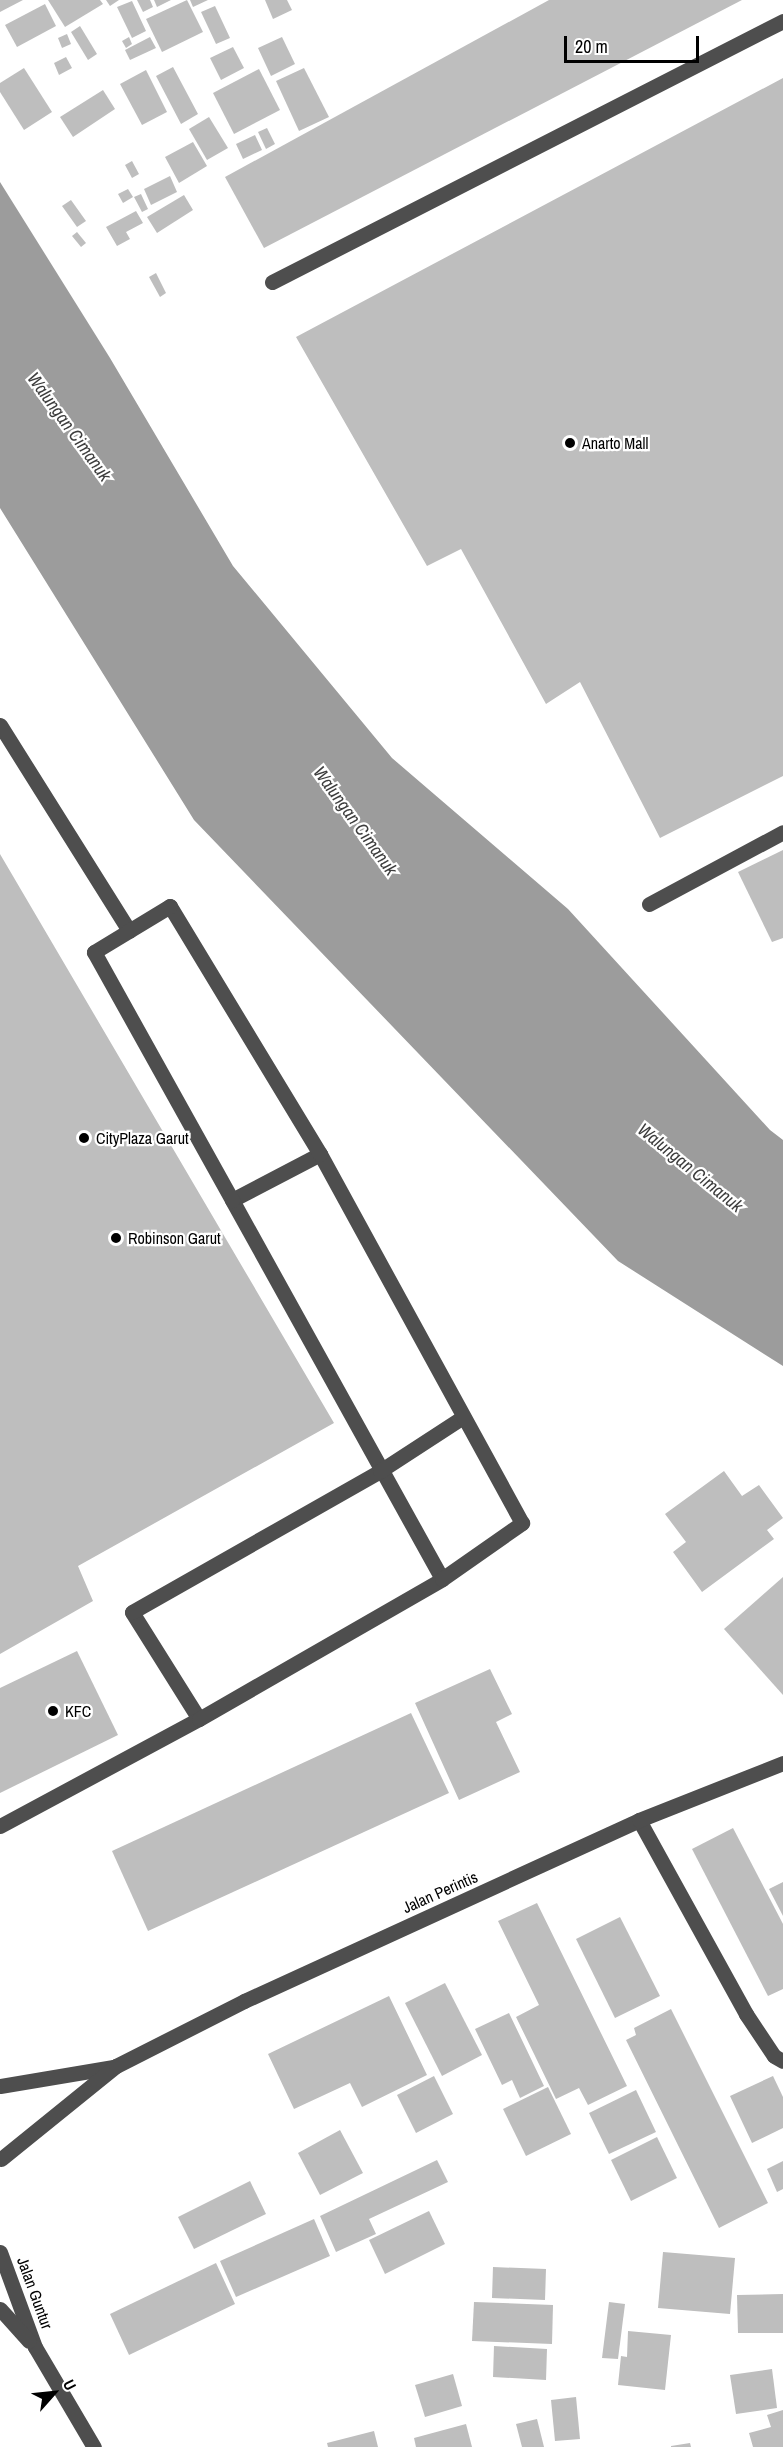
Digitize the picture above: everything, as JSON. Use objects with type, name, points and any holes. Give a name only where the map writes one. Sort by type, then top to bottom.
[{"type":"street","points":[[272,282],[783,21]]},
{"type":"street","points":[[0,725],[129,931]]},
{"type":"street","points":[[649,904],[783,832]]},
{"type":"street","points":[[0,1826],[199,1719],[442,1579],[522,1524],[320,1154],[170,906],[94,952],[442,1579]]},
{"type":"street","points":[[232,1200],[320,1154]]},
{"type":"street","points":[[199,1719],[132,1612],[380,1471],[463,1417]]},
{"type":"street","name":"Jalan Perintis","points":[[0,2160],[116,2066],[244,2001],[639,1820],[783,1763]]},
{"type":"street","points":[[639,1820],[746,2014],[774,2056],[783,2061]]},
{"type":"street","name":"Jalan Perintis","points":[[0,2086],[116,2066]]},
{"type":"street","name":"Jalan Guntur","points":[[0,2252],[35,2347],[94,2447]]},
{"type":"street","name":"Jalan Guntur","points":[[0,2309],[35,2347]]},
{"type":"water","name":"Walungan Cimanuk","points":[[0,182],[110,358],[233,566],[392,758],[568,909],[770,1130],[783,1140],[783,1366],[618,1261],[194,820],[0,508]]},
{"type":"building","points":[[0,0],[23,0],[0,12]]},
{"type":"building","points":[[48,0],[100,0],[103,4],[65,27]]},
{"type":"building","points":[[106,0],[119,0],[110,6]]},
{"type":"building","points":[[137,0],[150,0],[153,7],[143,12]]},
{"type":"building","points":[[154,0],[171,0],[157,7]]},
{"type":"building","points":[[187,0],[203,32],[162,52],[146,19]]},
{"type":"building","points":[[190,0],[208,0],[193,7]]},
{"type":"building","points":[[265,0],[287,0],[292,10],[273,19]]},
{"type":"building","points":[[549,0],[742,0],[264,248],[225,177]]},
{"type":"building","points":[[132,1],[146,31],[132,38],[117,7]]},
{"type":"building","points":[[45,4],[56,26],[17,47],[5,25]]},
{"type":"building","points":[[215,6],[230,38],[216,44],[201,12]]},
{"type":"building","points":[[80,26],[97,54],[88,60],[71,32]]},
{"type":"building","points":[[67,34],[71,44],[62,48],[58,38]]},
{"type":"building","points":[[129,37],[132,44],[126,48],[122,41]]},
{"type":"building","points":[[150,37],[156,48],[130,60],[125,50]]},
{"type":"building","points":[[282,37],[295,64],[271,76],[258,48]]},
{"type":"building","points":[[233,47],[244,68],[221,80],[210,58]]},
{"type":"building","points":[[66,57],[72,68],[59,75],[54,63]]},
{"type":"building","points":[[173,67],[198,114],[181,124],[156,76]]},
{"type":"building","points":[[24,68],[52,112],[24,130],[0,92],[0,83]]},
{"type":"building","points":[[304,68],[329,117],[299,131],[276,81]]},
{"type":"building","points":[[259,69],[280,110],[234,134],[213,93]]},
{"type":"building","points":[[146,70],[167,112],[142,125],[120,84]]},
{"type":"building","name":"Anarto Mall","points":[[783,78],[783,776],[660,838],[580,682],[546,704],[461,549],[427,566],[296,337]]},
{"type":"building","points":[[103,90],[115,109],[73,137],[60,117]]},
{"type":"building","points":[[209,117],[228,148],[207,160],[189,129]]},
{"type":"building","points":[[267,128],[275,144],[266,149],[258,132]]},
{"type":"building","points":[[255,135],[262,150],[243,159],[236,144]]},
{"type":"building","points":[[193,142],[207,166],[179,183],[165,157]]},
{"type":"building","points":[[132,161],[139,174],[132,178],[125,165]]},
{"type":"building","points":[[170,176],[177,192],[151,205],[144,189]]},
{"type":"building","points":[[128,189],[133,197],[123,203],[118,194]]},
{"type":"building","points":[[141,194],[148,209],[142,212],[134,197]]},
{"type":"building","points":[[184,195],[193,210],[157,233],[147,217]]},
{"type":"building","points":[[71,200],[86,221],[77,227],[62,206]]},
{"type":"building","points":[[136,211],[143,223],[126,232],[130,239],[117,246],[106,227]]},
{"type":"building","points":[[77,232],[86,243],[81,247],[72,236]]},
{"type":"building","points":[[156,273],[166,293],[160,297],[149,277]]},
{"type":"building","points":[[783,850],[783,938],[772,942],[738,872]]},
{"type":"building","name":"CityPlaza Garut","points":[[0,854],[334,1423],[78,1566],[93,1601],[0,1654]]},
{"type":"building","points":[[724,1471],[742,1496],[759,1485],[783,1518],[767,1530],[774,1539],[702,1592],[673,1552],[686,1542],[665,1514]]},
{"type":"building","points":[[783,1577],[783,1695],[724,1629]]},
{"type":"building","name":"KFC","points":[[77,1651],[118,1735],[0,1793],[0,1688]]},
{"type":"building","points":[[490,1669],[512,1714],[496,1722],[520,1772],[459,1800],[415,1703]]},
{"type":"building","points":[[411,1713],[449,1793],[148,1931],[112,1851]]},
{"type":"building","points":[[733,1828],[783,1924],[783,1989],[768,1996],[692,1849]]},
{"type":"building","points":[[783,1882],[783,1916],[769,1889]]},
{"type":"building","points":[[537,1903],[627,2086],[588,2105],[579,2088],[556,2099],[516,2017],[539,2005],[498,1921]]},
{"type":"building","points":[[620,1917],[660,1996],[615,2018],[576,1939]]},
{"type":"building","points":[[445,1983],[482,2055],[442,2076],[405,2003]]},
{"type":"building","points":[[389,1996],[427,2075],[362,2107],[350,2083],[294,2109],[268,2054]]},
{"type":"building","points":[[671,2009],[768,2203],[719,2228],[626,2040],[636,2035],[634,2028]]},
{"type":"building","points":[[509,2013],[544,2086],[520,2098],[512,2080],[502,2085],[475,2029]]},
{"type":"building","points":[[434,2076],[453,2114],[416,2133],[397,2095]]},
{"type":"building","points":[[773,2076],[783,2097],[783,2128],[752,2143],[730,2096]]},
{"type":"building","points":[[548,2087],[571,2134],[526,2156],[503,2109]]},
{"type":"building","points":[[636,2090],[656,2132],[609,2154],[589,2113]]},
{"type":"building","points":[[340,2130],[363,2173],[320,2195],[298,2153]]},
{"type":"building","points":[[657,2137],[677,2178],[631,2201],[611,2160]]},
{"type":"building","points":[[437,2160],[448,2182],[369,2219],[376,2234],[336,2252],[320,2216]]},
{"type":"building","points":[[783,2161],[783,2189],[777,2192],[767,2169]]},
{"type":"building","points":[[250,2181],[266,2214],[194,2249],[178,2217]]},
{"type":"building","points":[[429,2211],[445,2244],[385,2274],[369,2240]]},
{"type":"building","points":[[314,2219],[330,2256],[236,2297],[220,2261]]},
{"type":"building","points":[[663,2252],[735,2258],[730,2314],[658,2308]]},
{"type":"building","points":[[216,2263],[235,2304],[129,2355],[110,2314]]},
{"type":"building","points":[[493,2267],[546,2269],[545,2300],[492,2298]]},
{"type":"building","points":[[783,2294],[783,2333],[738,2333],[737,2295]]},
{"type":"building","points":[[474,2302],[553,2305],[552,2344],[472,2341]]},
{"type":"building","points":[[609,2302],[625,2304],[618,2359],[602,2358]]},
{"type":"building","points":[[628,2331],[671,2335],[665,2390],[618,2385],[621,2356],[627,2357]]},
{"type":"building","points":[[494,2346],[547,2349],[546,2380],[493,2377]]},
{"type":"building","points":[[772,2369],[777,2408],[736,2414],[730,2375]]},
{"type":"building","points":[[453,2374],[462,2406],[425,2417],[415,2385]]},
{"type":"building","points":[[576,2397],[580,2439],[555,2441],[551,2400]]},
{"type":"building","points":[[783,2410],[783,2447],[753,2447],[749,2433],[771,2427],[767,2415]]},
{"type":"building","points":[[537,2419],[544,2447],[522,2447],[516,2424]]},
{"type":"building","points":[[466,2424],[472,2447],[416,2447],[414,2438]]},
{"type":"building","points":[[374,2431],[378,2447],[328,2447],[327,2443]]},
{"type":"building","points":[[690,2443],[691,2447],[671,2447],[671,2446]]},
{"type":"place","name":"Anarto Mall","points":[[570,443]]},
{"type":"place","name":"CityPlaza Garut","points":[[84,1138]]},
{"type":"place","name":"Robinson Garut","points":[[116,1238]]},
{"type":"place","name":"KFC","points":[[53,1711]]}]
